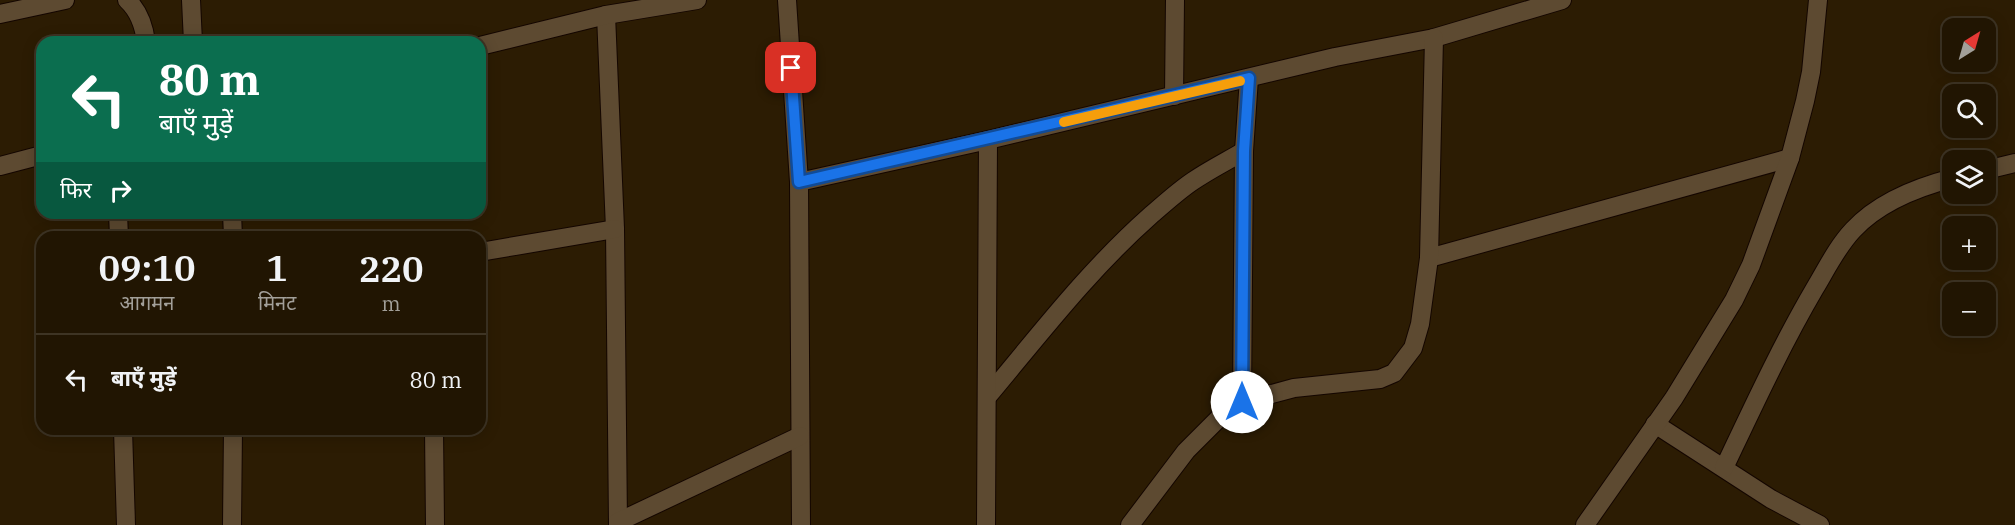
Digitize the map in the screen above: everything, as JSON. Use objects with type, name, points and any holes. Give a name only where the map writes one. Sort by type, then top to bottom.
[{"type":"street","points":[[0,14],[65,0]]},
{"type":"street","points":[[127,0],[137,12],[145,36]]},
{"type":"street","points":[[191,0],[193,36]]},
{"type":"street","points":[[486,45],[606,15],[697,0]]},
{"type":"street","points":[[787,0],[799,182],[801,525]]},
{"type":"street","points":[[1174,96],[1175,0]]},
{"type":"street","points":[[799,182],[988,140],[1335,57],[1434,38],[1562,0]]},
{"type":"street","points":[[1585,525],[1674,398],[1734,300],[1751,265],[1790,158],[1811,72],[1818,0]]},
{"type":"street","points":[[606,15],[615,229],[618,524],[800,436]]},
{"type":"street","points":[[1130,525],[1186,451],[1223,414],[1242,402],[1294,388],[1380,379],[1394,373],[1413,348],[1420,324],[1428,258],[1434,38]]},
{"type":"street","points":[[1242,402],[1244,151],[1249,78]]},
{"type":"street","points":[[986,525],[988,140]]},
{"type":"street","points":[[987,396],[1108,255],[1192,182],[1244,151]]},
{"type":"street","points":[[0,166],[36,157]]},
{"type":"street","points":[[1428,258],[1790,158]]},
{"type":"street","points":[[1996,168],[2015,163]]},
{"type":"street","points":[[1724,468],[1803,308],[1836,253],[1853,230],[1874,213],[1905,194],[1942,182]]},
{"type":"street","points":[[486,251],[615,229]]},
{"type":"street","points":[[1655,423],[1771,499],[1820,525]]},
{"type":"street","points":[[123,435],[126,525]]},
{"type":"street","points":[[232,525],[233,435]]},
{"type":"street","points":[[434,435],[435,525]]},
{"type":"slow traffic","points":[[1064,122],[1240,81]]},
{"type":"route","points":[[791,68],[799,182],[1249,78],[1244,151],[1242,402]]}]
